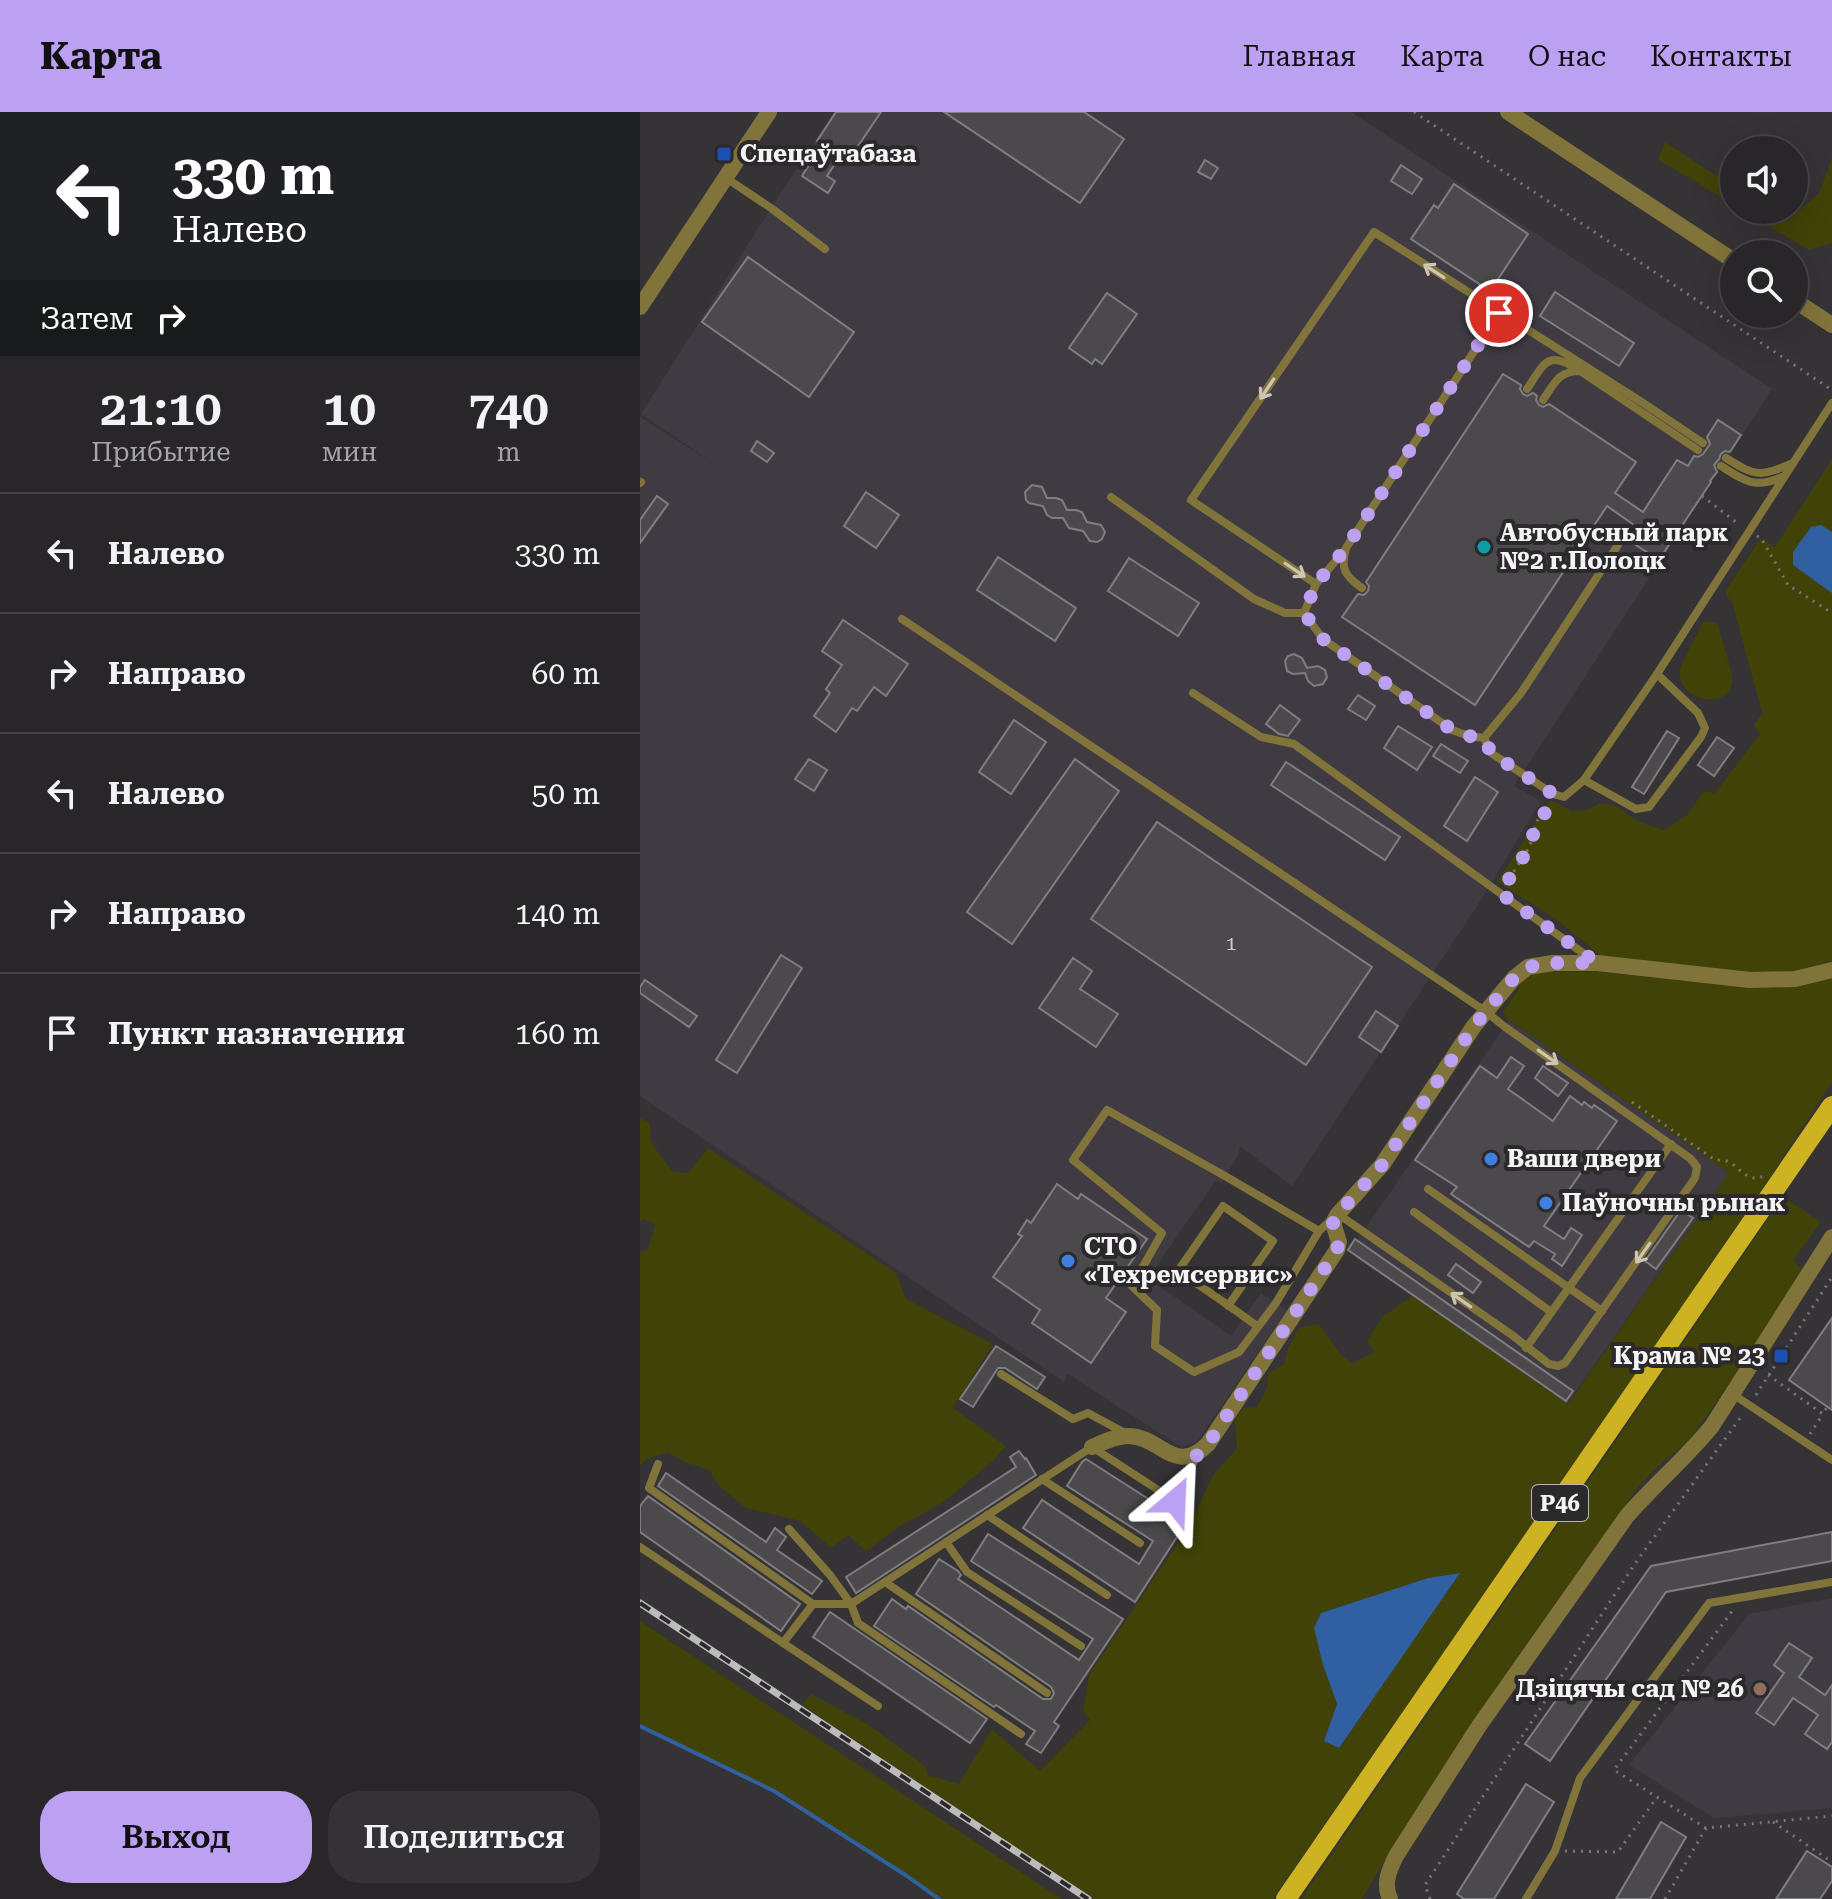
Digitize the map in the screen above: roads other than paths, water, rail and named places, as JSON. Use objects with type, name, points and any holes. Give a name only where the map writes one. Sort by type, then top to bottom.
[{"type":"main road","name":"Р46","points":[[1286,1899],[1832,1106]]},
{"type":"street","points":[[640,307],[769,112]]},
{"type":"street","points":[[1508,112],[1720,252]]},
{"type":"street","points":[[1808,309],[1832,325]]},
{"type":"street","points":[[1092,1447],[1130,1435],[1185,1458],[1197,1455],[1208,1444],[1337,1250],[1339,1242],[1333,1223],[1338,1214],[1382,1165],[1485,1011],[1528,967],[1553,963],[1597,963],[1750,980],[1795,979],[1832,970]]},
{"type":"street","points":[[1390,1899],[1387,1892],[1388,1873],[1396,1856],[1479,1726],[1627,1516],[1696,1446],[1734,1395],[1832,1237]]},
{"type":"lane","points":[[725,177],[825,249]]},
{"type":"lane","points":[[1316,584],[1191,500],[1374,232],[1643,403],[1701,447],[1564,360],[1552,359],[1543,365],[1527,389]]},
{"type":"lane","points":[[1304,613],[1316,584],[1346,548],[1499,313]]},
{"type":"lane","points":[[1543,400],[1558,377],[1568,371],[1580,371]]},
{"type":"lane","points":[[1484,738],[1491,753],[1553,794],[1564,797],[1584,780],[1657,674],[1832,403]]},
{"type":"lane","points":[[1785,476],[1769,483],[1753,483],[1723,462],[1758,475],[1793,463]]},
{"type":"lane","points":[[1111,497],[1254,599],[1285,613],[1304,613]]},
{"type":"lane","points":[[1484,738],[1521,693],[1618,545]]},
{"type":"lane","points":[[1346,548],[1342,561],[1344,571],[1362,588]]},
{"type":"lane","points":[[1304,613],[1323,639],[1452,730],[1484,738]]},
{"type":"lane","points":[[902,619],[1485,1011],[1671,1144],[1697,1167],[1695,1178],[1565,1363],[1558,1366],[1549,1364],[1338,1214],[1319,1231],[1276,1303],[1239,1352],[1194,1372],[1155,1346],[1157,1310],[1132,1286],[1162,1233],[1073,1160],[1107,1110],[1319,1231]]},
{"type":"lane","points":[[1584,780],[1636,809],[1649,807],[1701,737],[1705,728],[1698,713],[1657,674]]},
{"type":"lane","points":[[1193,693],[1261,737],[1294,744],[1597,963]]},
{"type":"lane","points":[[1526,1348],[1671,1144]]},
{"type":"lane","points":[[1428,1189],[1602,1311]]},
{"type":"lane","points":[[1228,1306],[1273,1241],[1223,1206],[1178,1271],[1228,1306],[1257,1326]]},
{"type":"lane","points":[[1414,1212],[1551,1312]]},
{"type":"lane","points":[[1001,1374],[1073,1419],[1088,1413],[1130,1435]]},
{"type":"lane","points":[[1734,1395],[1832,1460]]},
{"type":"lane","points":[[658,1464],[649,1488],[813,1604],[851,1604],[1092,1447],[1175,1501],[1197,1455]]},
{"type":"lane","points":[[1042,1479],[1140,1543]]},
{"type":"lane","points":[[987,1515],[1107,1595]]},
{"type":"lane","points":[[789,1529],[830,1575],[851,1604],[858,1623],[1021,1734]]},
{"type":"lane","points":[[946,1542],[967,1572],[1081,1646]]},
{"type":"lane","points":[[640,1547],[878,1706]]},
{"type":"lane","points":[[885,1582],[1047,1693]]},
{"type":"lane","points":[[1526,1899],[1555,1851],[1580,1778],[1709,1603],[1832,1582]]},
{"type":"lane","points":[[783,1643],[813,1604]]},
{"type":"water","points":[[1821,525],[1832,532],[1832,593],[1793,565],[1793,552],[1811,527]]},
{"type":"water","points":[[1460,1573],[1339,1748],[1324,1741],[1337,1704],[1314,1628],[1321,1613],[1428,1578]]},
{"type":"waterway","points":[[640,1726],[774,1791],[939,1899]]},
{"type":"railway","points":[[640,1603],[1088,1899]]},
{"type":"place","name":"Спецаўтабаза","points":[[724,154]]},
{"type":"place","name":"Автобусный парк №2 г.Полоцк","points":[[1484,547]]},
{"type":"place","name":"Ваши двери","points":[[1491,1159]]},
{"type":"place","name":"Паўночны рынак","points":[[1546,1203]]},
{"type":"place","name":"СТО «Техремсервис»","points":[[1068,1261]]},
{"type":"place","name":"Крама № 23","points":[[1781,1356]]},
{"type":"place","name":"Дзіцячы сад № 26","points":[[1760,1689]]}]
